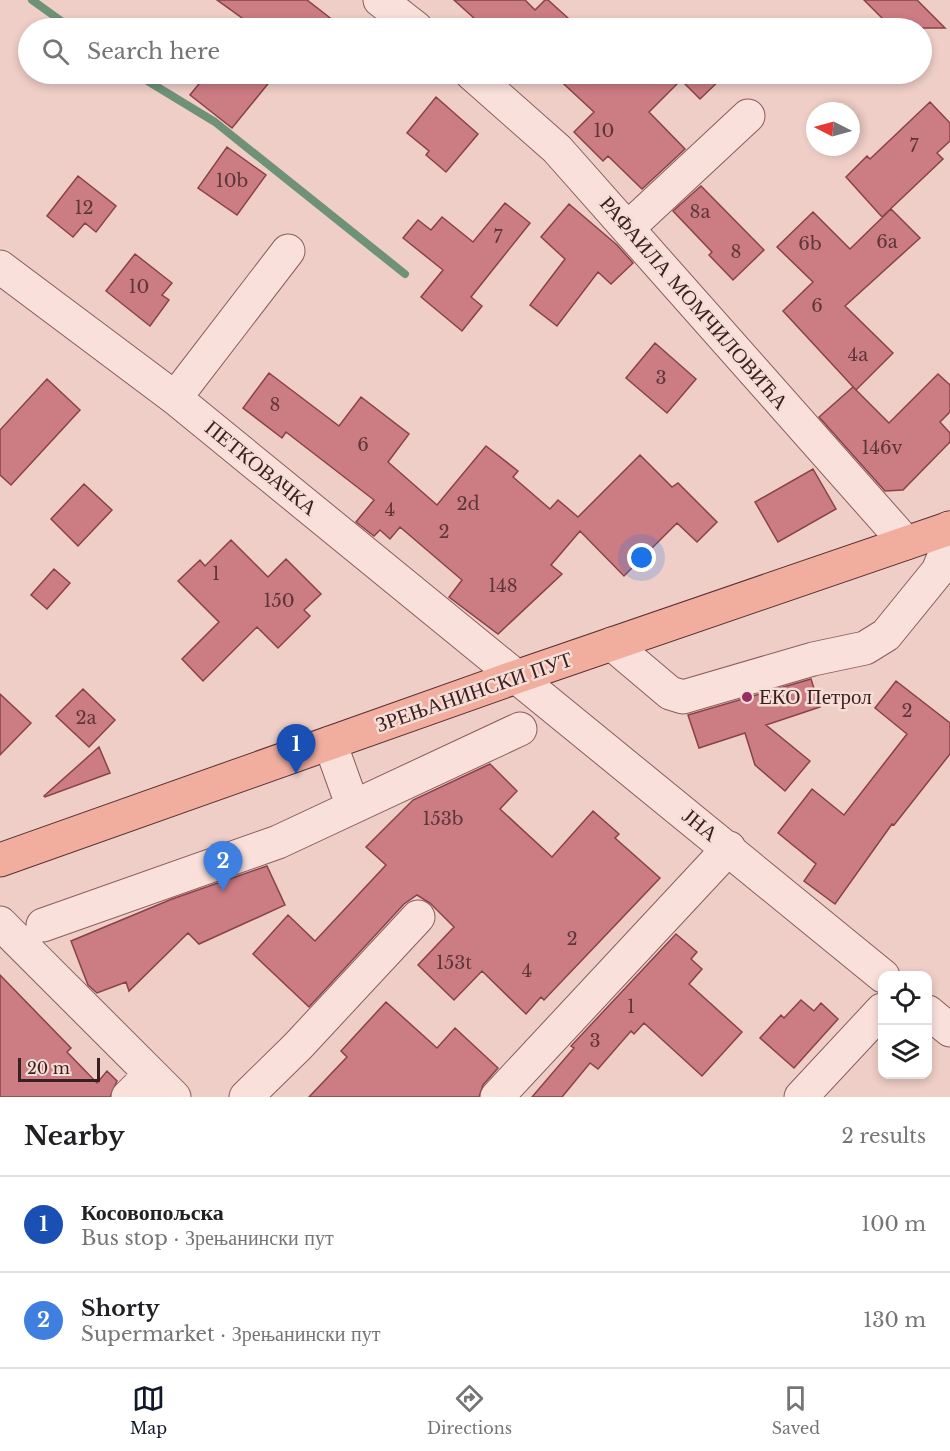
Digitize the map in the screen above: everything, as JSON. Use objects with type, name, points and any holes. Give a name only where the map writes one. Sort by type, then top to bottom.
[{"type":"main road","name":"ЗРЕЊАНИНСКИ ПУТ","points":[[0,860],[516,677],[906,543],[950,530]]},
{"type":"street","points":[[380,0],[403,18]]},
{"type":"street","name":"РАФАИЛА МОМЧИЛОВИЋА","points":[[483,84],[557,149],[629,227],[906,543]]},
{"type":"street","points":[[629,227],[747,116]]},
{"type":"street","points":[[175,398],[288,251]]},
{"type":"street","name":"ПЕТКОВАЧКА","points":[[0,267],[175,398],[516,677]]},
{"type":"street","points":[[612,644],[670,693],[683,697],[813,659],[865,648],[886,635],[938,571],[945,554],[950,530]]},
{"type":"street","name":"ЈНА","points":[[516,677],[878,971]]},
{"type":"street","points":[[43,925],[278,842],[520,729]]},
{"type":"street","points":[[330,743],[353,807]]},
{"type":"street","points":[[497,1097],[729,848]]},
{"type":"street","points":[[246,1097],[298,1046],[418,917]]},
{"type":"street","points":[[0,923],[174,1097]]},
{"type":"street","points":[[801,1097],[878,1014]]},
{"type":"street","points":[[932,1016],[950,1030]]},
{"type":"street","points":[[128,1097],[151,1074]]},
{"type":"building","points":[[217,0],[307,0],[330,18],[242,18]]},
{"type":"building","points":[[454,0],[525,0],[535,10],[545,0],[548,0],[568,18],[474,18]]},
{"type":"building","points":[[864,0],[917,0],[945,28],[932,28],[932,18],[882,18]]},
{"type":"building","points":[[199,84],[268,84],[232,128],[190,95]]},
{"type":"building","points":[[564,84],[677,84],[649,112],[685,149],[642,189],[608,156],[603,161],[574,132],[594,112]]},
{"type":"building","points":[[685,84],[716,84],[700,99]]},
{"type":"building","points":[[436,97],[478,134],[446,172],[426,155],[429,151],[407,133]]},
{"type":"building","points":[[930,102],[950,123],[950,141],[937,153],[943,159],[882,217],[846,177],[867,156],[870,159]]},
{"type":"building","points":[[227,147],[266,175],[237,215],[198,188]]},
{"type":"building","points":[[78,176],[116,206],[96,232],[85,223],[73,237],[47,216]]},
{"type":"building","points":[[701,186],[764,250],[733,280],[709,255],[712,252],[673,211]]},
{"type":"building","points":[[505,203],[530,223],[471,297],[482,306],[462,331],[421,297],[443,270],[403,238],[418,220],[431,230],[442,217],[473,242]]},
{"type":"building","points":[[569,204],[617,245],[633,263],[611,284],[598,272],[557,326],[530,305],[565,259],[541,237]]},
{"type":"building","points":[[891,209],[920,238],[845,306],[893,353],[856,390],[783,311],[813,282],[777,247],[813,212],[850,249]]},
{"type":"building","points":[[135,254],[172,283],[162,295],[169,300],[150,326],[106,291]]},
{"type":"building","points":[[655,343],[696,379],[667,413],[626,378]]},
{"type":"building","points":[[269,373],[339,426],[361,397],[409,434],[388,462],[437,505],[486,446],[518,471],[513,477],[550,509],[558,500],[578,517],[640,455],[672,487],[678,483],[717,522],[697,542],[677,523],[624,576],[580,531],[551,565],[562,574],[498,634],[449,597],[462,580],[400,527],[390,539],[380,530],[374,536],[356,522],[374,500],[286,432],[282,438],[243,408]]},
{"type":"building","points":[[938,374],[950,385],[950,412],[940,422],[950,433],[950,442],[903,490],[885,491],[819,417],[853,387],[889,423]]},
{"type":"building","points":[[47,379],[80,410],[11,485],[0,475],[0,430]]},
{"type":"building","points":[[813,469],[836,509],[778,542],[755,502]]},
{"type":"building","points":[[84,484],[112,510],[78,546],[51,519]]},
{"type":"building","points":[[231,540],[268,577],[286,559],[321,594],[304,610],[310,616],[278,648],[257,627],[203,681],[182,659],[219,622],[178,581],[200,560],[205,566]]},
{"type":"building","points":[[54,569],[70,583],[47,609],[31,595]]},
{"type":"building","points":[[811,679],[820,707],[766,725],[810,761],[785,791],[755,765],[745,733],[699,748],[688,715]]},
{"type":"building","points":[[896,681],[950,723],[950,754],[894,825],[892,824],[835,904],[804,881],[816,864],[778,833],[812,789],[844,815],[907,734],[875,708]]},
{"type":"building","points":[[83,689],[115,720],[89,747],[56,716]]},
{"type":"building","points":[[0,694],[31,723],[0,755]]},
{"type":"building","points":[[99,747],[110,773],[44,796]]},
{"type":"building","points":[[490,764],[517,791],[500,809],[552,857],[593,811],[619,834],[615,838],[660,878],[544,1000],[541,997],[526,1014],[482,971],[454,1000],[418,965],[454,927],[430,903],[417,895],[404,904],[309,1007],[253,954],[288,915],[315,941],[386,865],[366,847],[413,800]]},
{"type":"building","points":[[267,866],[285,905],[199,944],[188,933],[129,991],[126,982],[97,993],[88,985],[71,941],[172,899]]},
{"type":"building","points":[[676,934],[697,952],[691,959],[702,969],[689,984],[742,1032],[702,1076],[644,1023],[634,1034],[631,1031],[598,1069],[590,1063],[562,1097],[532,1097],[574,1048],[571,1046]]},
{"type":"building","points":[[0,975],[71,1048],[67,1052],[97,1083],[107,1071],[117,1081],[110,1097],[0,1097]]},
{"type":"building","points":[[801,1000],[814,1011],[821,1003],[838,1019],[794,1068],[760,1038],[781,1015],[784,1018]]},
{"type":"building","points":[[386,1002],[437,1048],[455,1028],[498,1068],[483,1085],[479,1097],[309,1097],[347,1057],[341,1051]]},
{"type":"waterway","points":[[32,0],[57,18]]},
{"type":"waterway","points":[[152,84],[215,122],[405,274]]},
{"type":"place","name":"ЕКО Петрол","points":[[747,697]]},
{"type":"place","name":"Косовопољска","points":[[296,774]]},
{"type":"place","name":"Shorty","points":[[223,891]]}]
